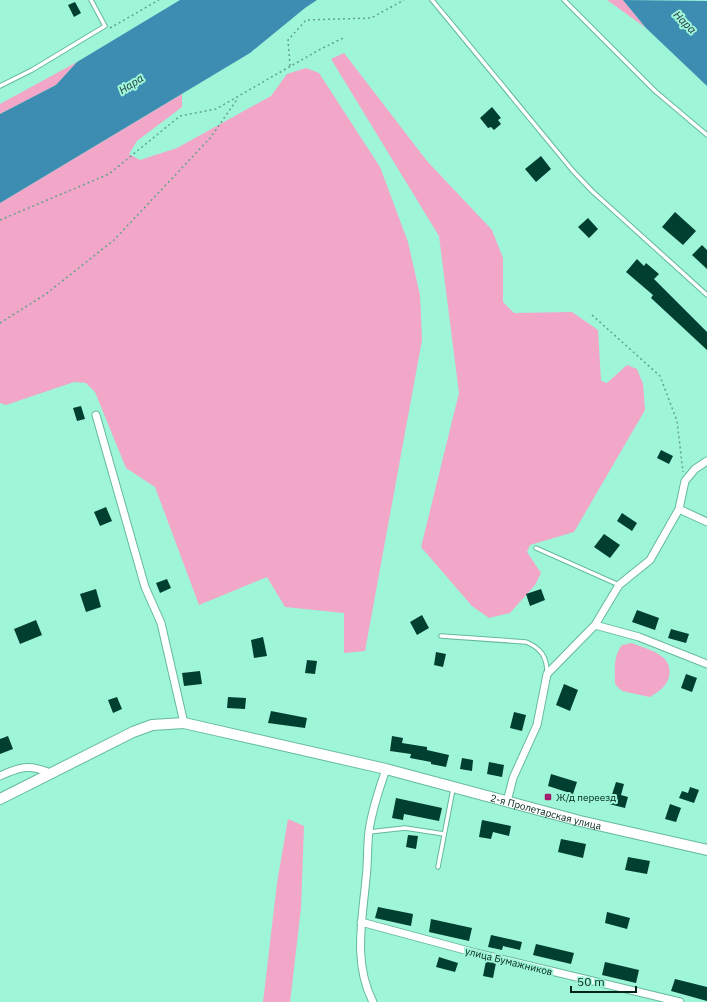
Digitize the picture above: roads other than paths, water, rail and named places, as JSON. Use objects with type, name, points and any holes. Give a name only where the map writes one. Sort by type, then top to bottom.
[{"type":"main road","name":"2-я Пролетарская улица","points":[[0,799],[133,732],[152,725],[184,723],[386,769],[507,802],[707,850]]},
{"type":"street","points":[[96,415],[145,587],[162,623],[184,723]]},
{"type":"street","points":[[507,802],[519,764],[537,725],[547,674],[594,625],[619,585],[650,560],[680,509],[685,481],[695,470],[707,461]]},
{"type":"street","points":[[680,509],[707,522]]},
{"type":"street","points":[[594,625],[639,637],[707,664]]},
{"type":"street","points":[[0,776],[21,767],[43,770],[50,773]]},
{"type":"street","points":[[373,1002],[362,971],[361,922],[369,832],[374,804],[386,769]]},
{"type":"street","name":"улица Бумажников","points":[[361,922],[476,953],[680,1002]]},
{"type":"lane","points":[[0,86],[32,70],[105,26],[91,0]]},
{"type":"lane","points":[[432,0],[573,171],[592,191],[707,295]]},
{"type":"lane","points":[[564,0],[655,91],[707,134]]},
{"type":"lane","points":[[536,548],[619,585]]},
{"type":"lane","points":[[441,636],[526,642],[536,646],[543,653],[547,663],[547,674]]},
{"type":"lane","points":[[438,866],[454,788]]},
{"type":"lane","points":[[369,832],[405,828],[444,834]]},
{"type":"water","name":"Нара","points":[[180,0],[317,0],[250,53],[0,203],[0,114],[56,85],[77,62]]},
{"type":"water","name":"Нара","points":[[623,0],[707,1],[707,86],[646,28]]},
{"type":"place","name":"Ж/д переезд","points":[[548,797]]}]
